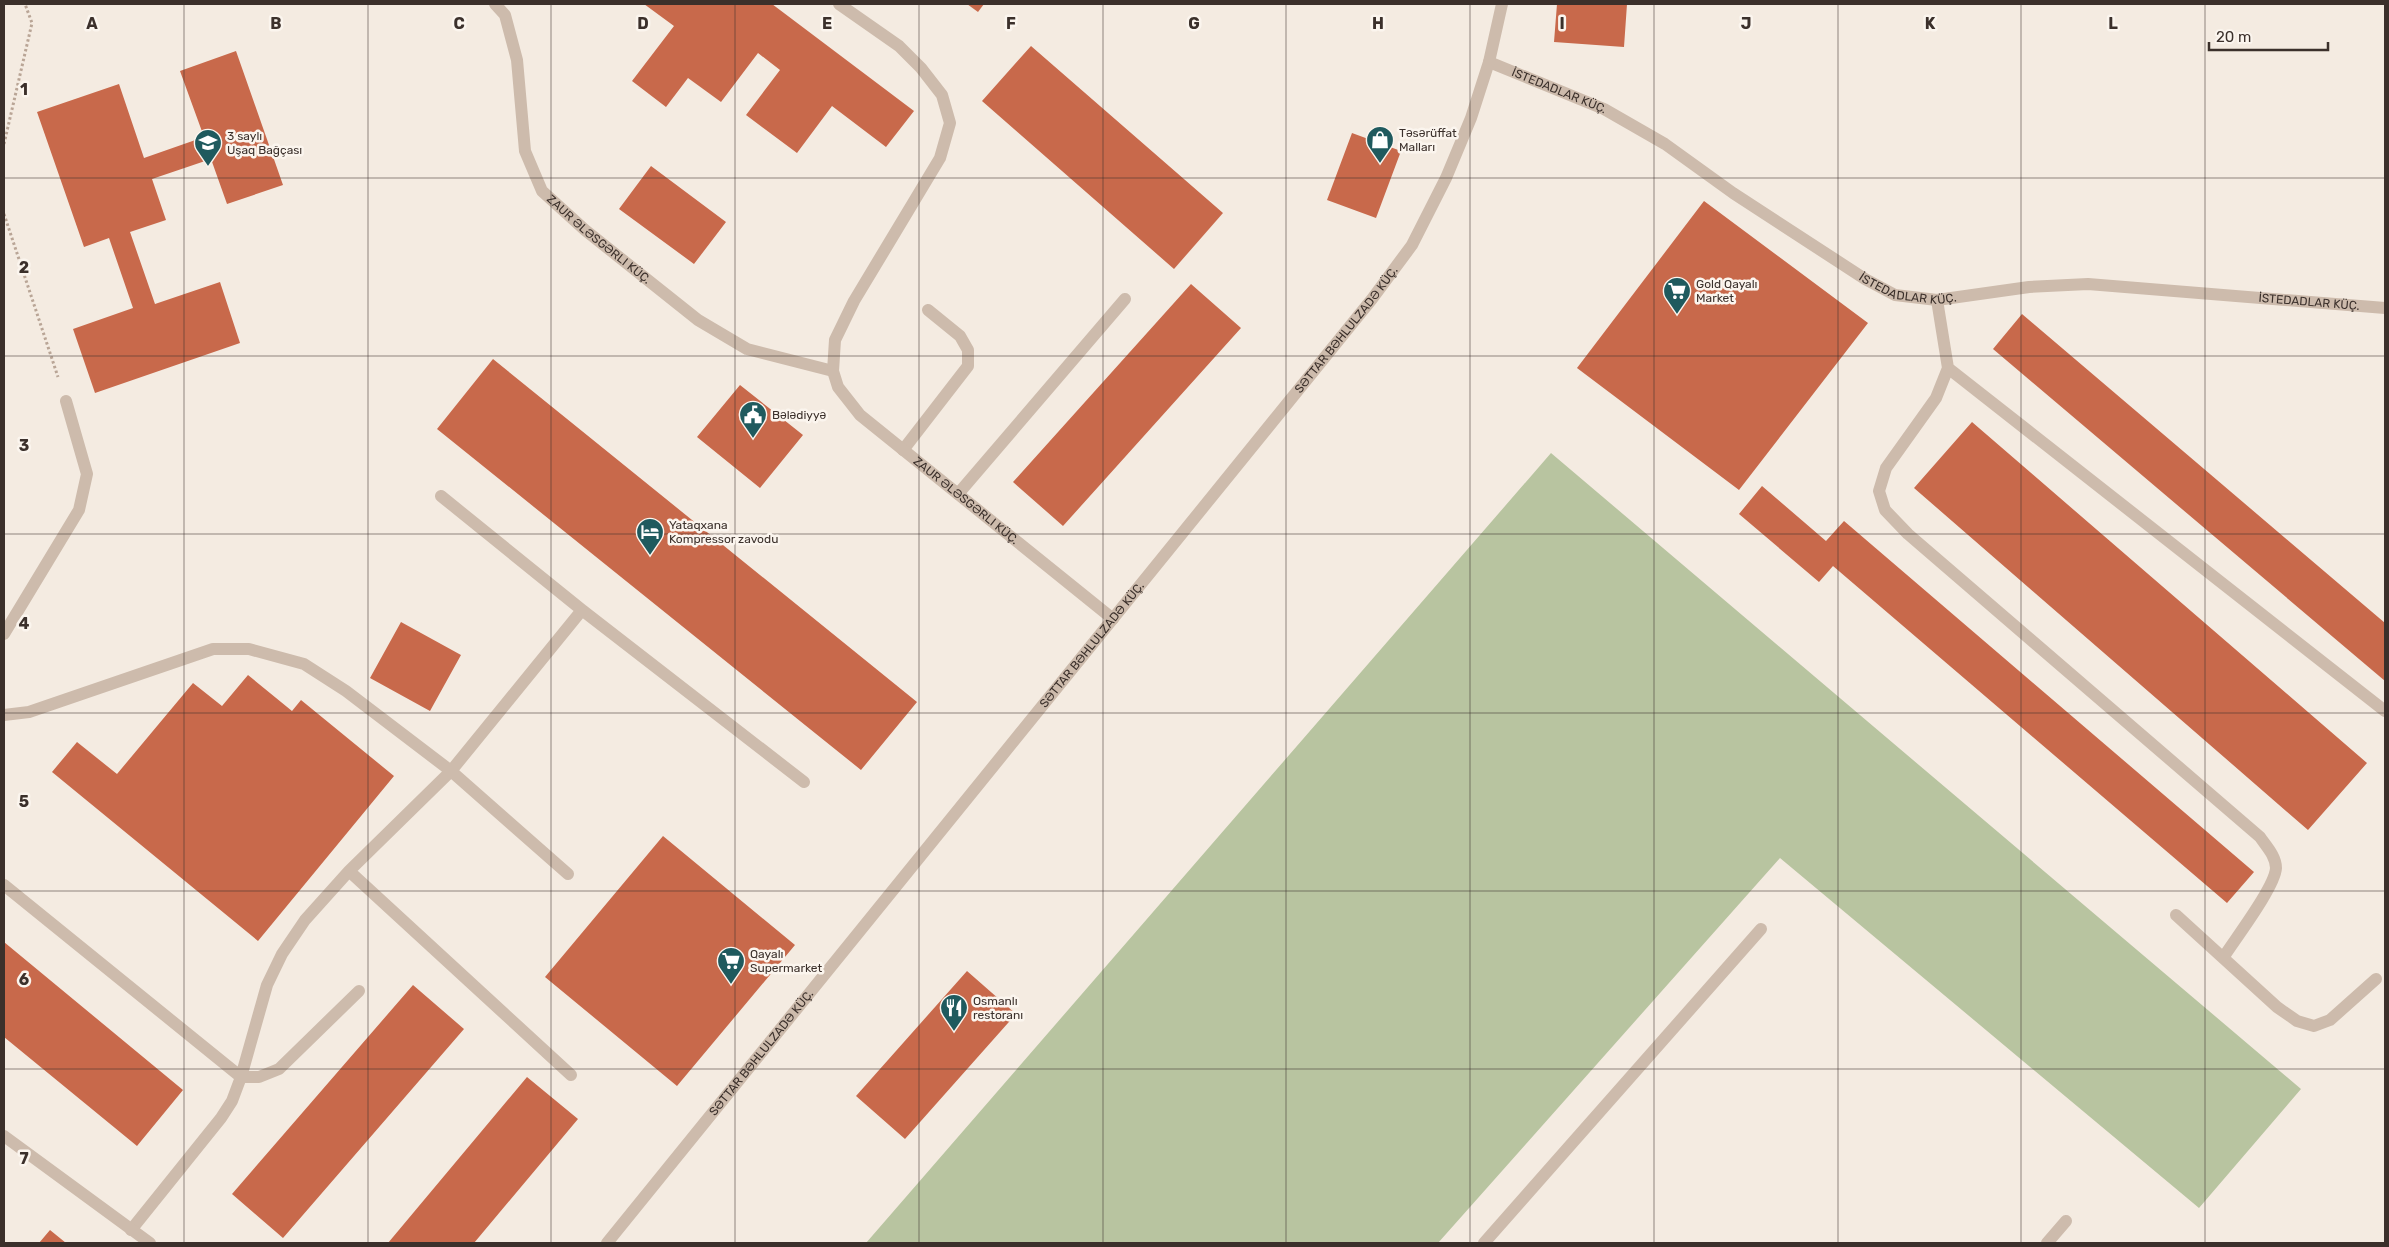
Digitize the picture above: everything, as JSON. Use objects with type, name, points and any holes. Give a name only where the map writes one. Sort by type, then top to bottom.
[{"type":"street","name":"ZAUR ƏLƏSGƏRLI KÜÇ.","points":[[495,4],[505,15],[517,60],[525,151],[542,191],[585,230],[698,320],[747,349],[833,370]]},
{"type":"street","name":"ZAUR ƏLƏSGƏRLI KÜÇ.","points":[[839,4],[899,46],[921,68],[942,95],[950,123],[940,158],[854,301],[835,340],[833,370],[838,387],[860,415],[1113,619]]},
{"type":"street","name":"SƏTTAR BƏHLULZADƏ KÜÇ.","points":[[607,1243],[1372,299],[1412,245],[1446,178],[1468,127],[1489,62],[1502,4]]},
{"type":"street","name":"İSTEDADLAR KÜÇ.","points":[[1489,62],[1612,113],[1665,144],[1734,193],[1864,279],[1895,295],[1937,300],[2029,287],[2088,284],[2385,308]]},
{"type":"street","points":[[958,494],[1125,299]]},
{"type":"street","points":[[1937,300],[1948,368],[1936,398],[1886,468],[1879,491],[1885,510],[1908,534],[2260,837],[2272,853],[2276,867],[2272,883],[2223,958]]},
{"type":"street","points":[[903,450],[968,366],[968,350],[960,336],[928,310]]},
{"type":"street","points":[[1948,368],[2385,711]]},
{"type":"street","points":[[4,634],[79,510],[87,474],[66,401]]},
{"type":"street","points":[[441,496],[582,610],[804,782]]},
{"type":"street","points":[[131,1230],[221,1118],[232,1101],[241,1077],[267,985],[282,954],[305,920],[349,871],[451,772],[582,610]]},
{"type":"street","points":[[4,715],[29,712],[213,649],[249,649],[304,664],[346,691],[451,772],[568,874]]},
{"type":"street","points":[[349,871],[570,1075]]},
{"type":"street","points":[[4,885],[241,1077],[260,1077],[279,1069],[359,991]]},
{"type":"street","points":[[2176,915],[2277,1007],[2297,1021],[2314,1026],[2330,1020],[2376,979]]},
{"type":"street","points":[[1484,1243],[1761,929]]},
{"type":"street","points":[[4,1136],[150,1243]]},
{"type":"street","points":[[2047,1243],[2066,1221]]},
{"type":"path","points":[[4,144],[32,23],[25,4]]},
{"type":"path","points":[[4,214],[66,401]]},
{"type":"green space","points":[[1551,453],[2301,1089],[2199,1208],[1780,858],[1438,1243],[866,1243]]},
{"type":"building","points":[[644,4],[772,4],[914,111],[886,147],[832,106],[797,153],[746,115],[780,70],[758,53],[721,102],[688,78],[666,107],[632,81],[674,26]]},
{"type":"building","points":[[967,4],[984,4],[978,12]]},
{"type":"building","points":[[1557,4],[1627,4],[1624,47],[1554,42]]},
{"type":"building","points":[[1031,46],[1223,213],[1174,269],[982,101]]},
{"type":"building","points":[[236,51],[283,185],[227,204],[211,159],[152,179],[166,220],[130,232],[155,304],[220,282],[240,343],[95,393],[73,329],[133,308],[109,238],[84,247],[37,112],[119,84],[144,158],[204,137],[180,71]]},
{"type":"building","points":[[1352,133],[1401,151],[1376,218],[1327,200]]},
{"type":"building","points":[[651,166],[726,222],[694,264],[619,209]]},
{"type":"building","points":[[1704,201],[1868,323],[1739,490],[1577,368]]},
{"type":"building","points":[[1191,284],[1241,328],[1063,526],[1013,482]]},
{"type":"building","points":[[2022,314],[2385,623],[2385,681],[1993,349]]},
{"type":"building","points":[[493,359],[917,702],[861,770],[437,429]]},
{"type":"building","points":[[740,385],[803,435],[760,488],[697,437]]},
{"type":"building","points":[[1972,422],[2367,763],[2308,830],[1914,488]]},
{"type":"building","points":[[1762,486],[1826,541],[1844,521],[2254,872],[2227,903],[1833,566],[1819,582],[1739,514]]},
{"type":"building","points":[[401,622],[461,655],[430,711],[370,678]]},
{"type":"building","points":[[248,675],[292,711],[301,700],[394,776],[258,941],[52,772],[77,742],[117,774],[193,683],[222,706]]},
{"type":"building","points":[[663,836],[795,945],[677,1086],[545,977]]},
{"type":"building","points":[[4,942],[183,1090],[137,1146],[4,1037]]},
{"type":"building","points":[[967,971],[1016,1014],[905,1139],[856,1096]]},
{"type":"building","points":[[413,985],[464,1029],[283,1238],[232,1194]]},
{"type":"building","points":[[527,1077],[578,1119],[474,1243],[388,1243]]},
{"type":"building","points":[[50,1230],[66,1243],[39,1243]]},
{"type":"place","name":"Təsərüffat Malları","points":[[1380,164]]},
{"type":"place","name":"3 saylı Uşaq Bağçası","points":[[208,167]]},
{"type":"place","name":"Gold Qayalı Market","points":[[1677,315]]},
{"type":"place","name":"Bələdiyyə","points":[[753,439]]},
{"type":"place","name":"Yataqxana Kompressor zavodu","points":[[650,556]]},
{"type":"place","name":"Qayalı Supermarket","points":[[731,985]]},
{"type":"place","name":"Osmanlı restoranı","points":[[954,1032]]}]
